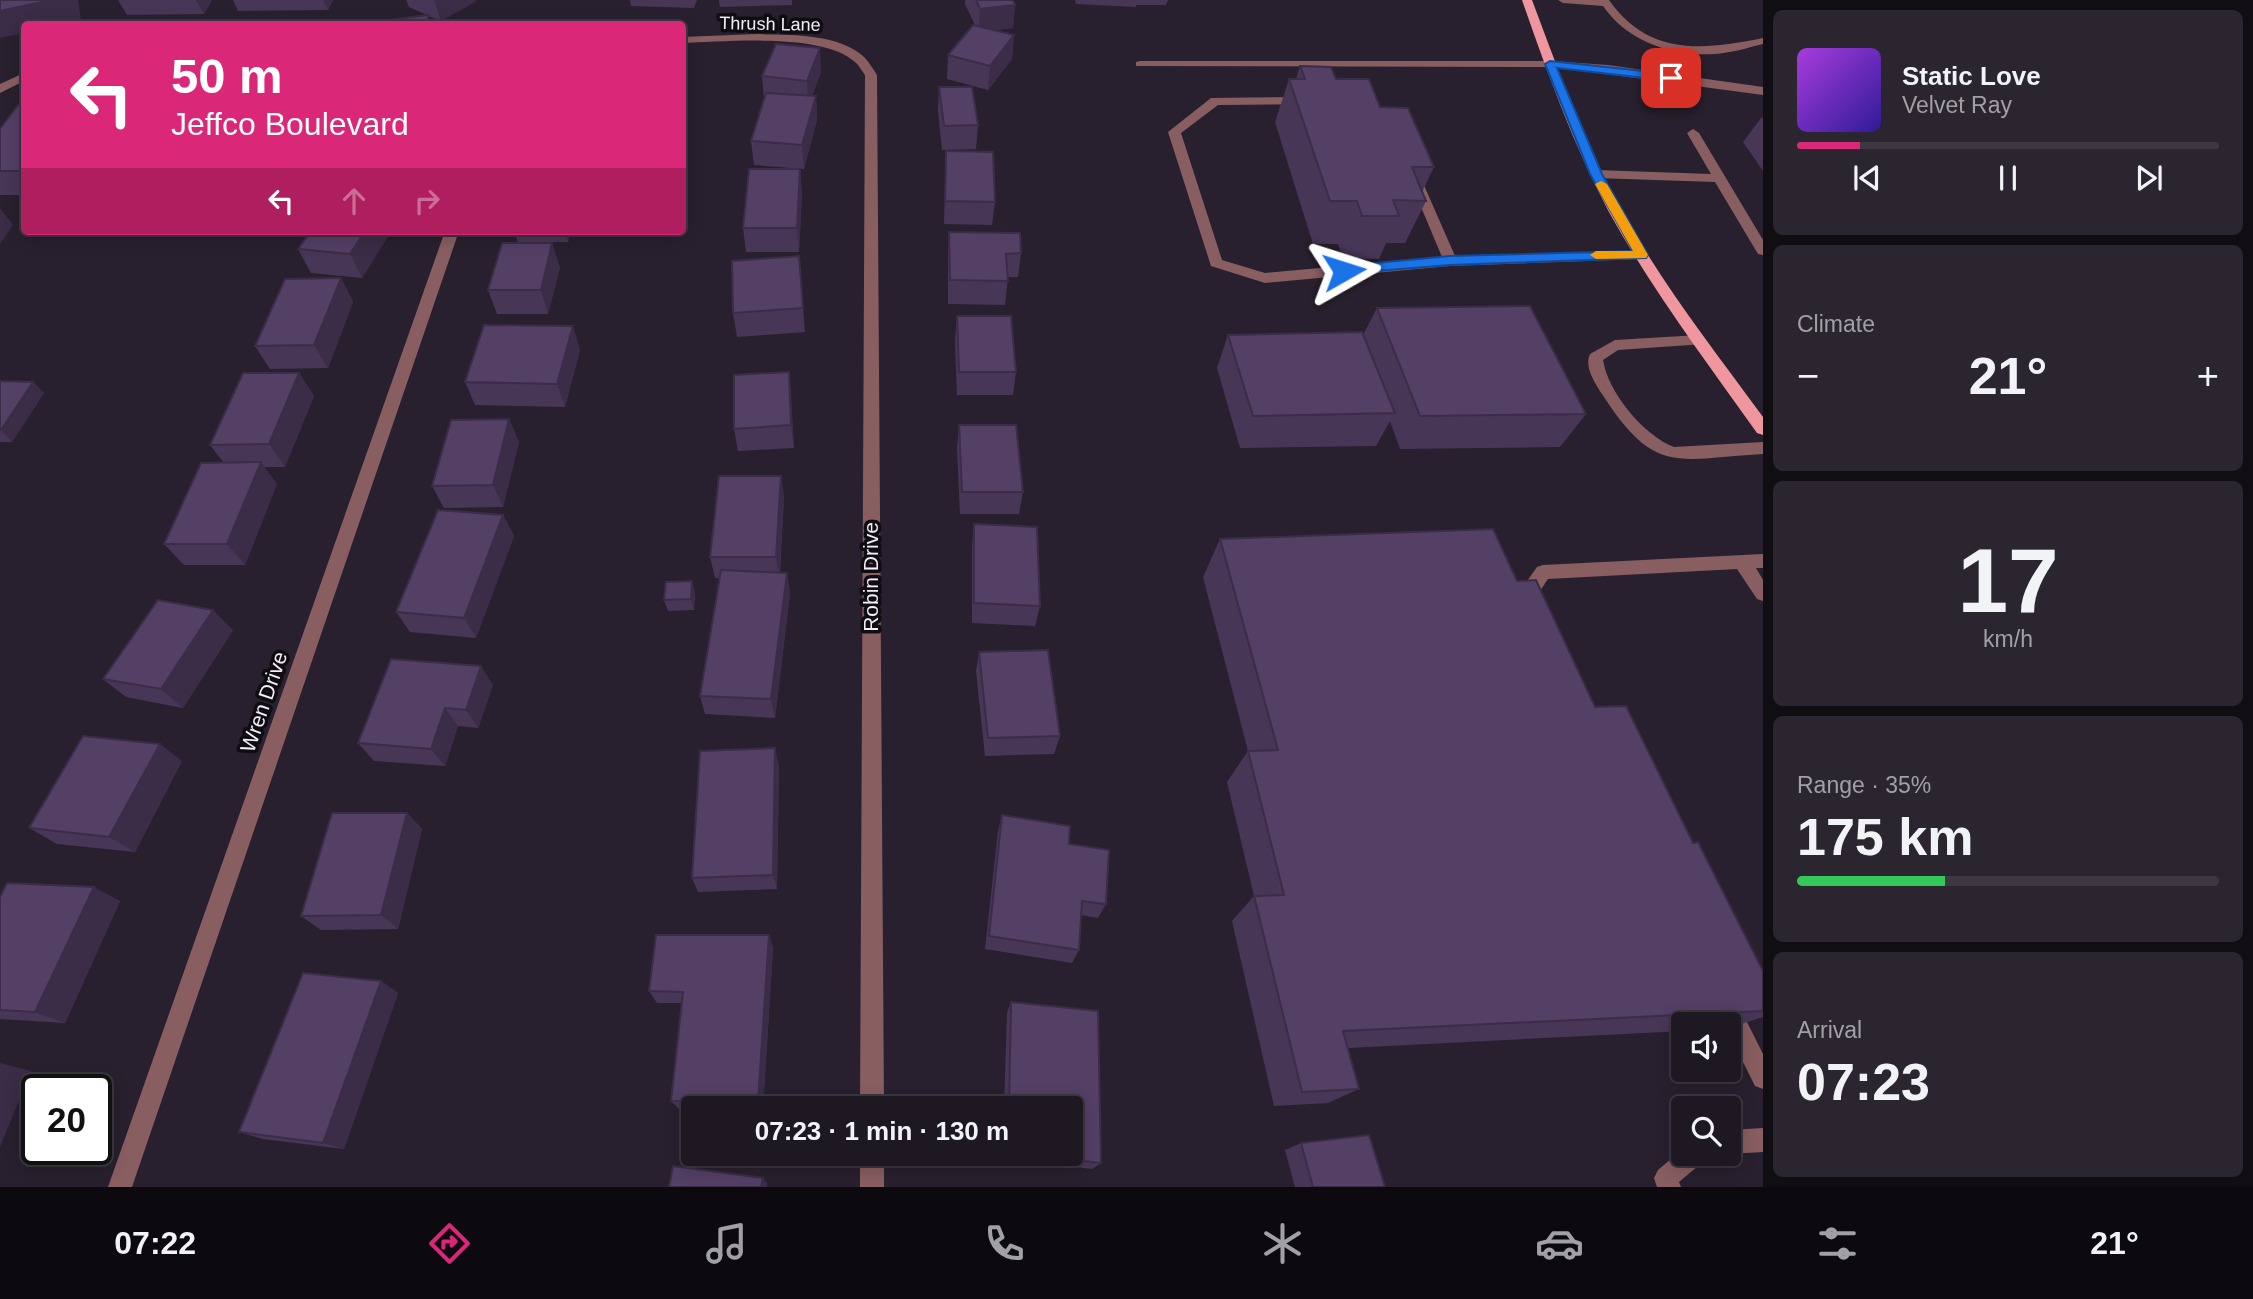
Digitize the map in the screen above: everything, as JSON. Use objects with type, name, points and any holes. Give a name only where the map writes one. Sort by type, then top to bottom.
[{"type":"main road","points":[[1527,0],[1550,64],[1596,174],[1641,255],[1763,429]]},
{"type":"street","points":[[1563,0],[1605,2],[1622,25],[1651,40],[1692,51],[1729,50],[1763,41]]},
{"type":"street","name":"Thrush Lane","points":[[686,40],[806,39],[833,44],[854,53]]},
{"type":"street","name":"Robin Drive","points":[[854,53],[871,75],[872,1096]]},
{"type":"street","points":[[1140,64],[1550,64],[1608,69],[1763,91]]},
{"type":"street","points":[[0,89],[21,78]]},
{"type":"street","points":[[1314,101],[1215,102],[1174,132],[1216,263],[1265,278],[1450,261],[1641,255]]},
{"type":"street","points":[[1693,133],[1763,251]]},
{"type":"street","points":[[1407,166],[1450,261]]},
{"type":"street","points":[[1596,174],[1720,178]]},
{"type":"street","name":"Wren Drive","points":[[120,1187],[451,235]]},
{"type":"street","points":[[1699,340],[1615,345],[1595,358],[1596,370],[1630,426],[1660,449],[1673,453],[1763,448]]},
{"type":"street","points":[[1529,611],[1523,599],[1543,572],[1763,561]]},
{"type":"street","points":[[1742,562],[1763,593]]},
{"type":"street","points":[[1720,992],[1763,1078]]},
{"type":"street","points":[[1741,1141],[1763,1140]]},
{"type":"street","points":[[872,1166],[872,1187]]},
{"type":"street","points":[[1670,1187],[1666,1178],[1680,1166]]},
{"type":"building","points":[[0,0],[51,0],[0,11]]},
{"type":"building","points":[[976,0],[1013,0],[1015,5],[980,9]]},
{"type":"building","points":[[428,15],[428,21],[382,21]]},
{"type":"building","points":[[973,25],[1014,35],[990,66],[948,55]]},
{"type":"building","points":[[776,44],[820,48],[807,81],[762,76]]},
{"type":"building","points":[[1300,66],[1331,67],[1336,79],[1369,79],[1380,107],[1408,108],[1434,167],[1412,167],[1426,201],[1393,200],[1399,216],[1362,216],[1357,201],[1330,201],[1289,79],[1305,79]]},
{"type":"building","points":[[939,87],[972,87],[978,125],[944,126]]},
{"type":"building","points":[[766,93],[816,96],[802,145],[751,141]]},
{"type":"building","points":[[18,105],[21,105],[20,171],[0,171],[0,129]]},
{"type":"building","points":[[946,151],[993,152],[995,202],[945,201]]},
{"type":"building","points":[[749,169],[800,169],[797,228],[743,228]]},
{"type":"building","points":[[949,232],[1020,233],[1021,253],[1006,254],[1008,281],[950,280]]},
{"type":"building","points":[[308,235],[362,235],[350,254],[298,249]]},
{"type":"building","points":[[502,243],[552,243],[541,290],[488,290]]},
{"type":"building","points":[[799,256],[803,308],[733,313],[732,261]]},
{"type":"building","points":[[341,278],[314,345],[255,346],[285,279]]},
{"type":"building","points":[[1530,306],[1586,414],[1420,416],[1377,308]]},
{"type":"building","points":[[957,316],[1011,316],[1016,372],[959,372]]},
{"type":"building","points":[[484,325],[573,326],[557,384],[465,382]]},
{"type":"building","points":[[1362,332],[1395,413],[1253,416],[1228,335]]},
{"type":"building","points":[[789,372],[791,425],[734,429],[734,375]]},
{"type":"building","points":[[243,373],[299,373],[269,444],[210,445]]},
{"type":"building","points":[[0,381],[33,382],[1,430],[0,430]]},
{"type":"building","points":[[509,419],[493,485],[432,486],[451,420]]},
{"type":"building","points":[[959,425],[1016,425],[1023,492],[962,492]]},
{"type":"building","points":[[261,462],[227,544],[164,544],[201,463]]},
{"type":"building","points":[[719,476],[781,476],[776,557],[710,557]]},
{"type":"building","points":[[438,510],[503,515],[464,618],[396,612]]},
{"type":"building","points":[[974,524],[1037,527],[1040,606],[974,603]]},
{"type":"building","points":[[1493,529],[1517,581],[1536,580],[1595,707],[1626,706],[1693,843],[1698,842],[1763,971],[1763,1011],[1671,1012],[1671,1015],[1343,1031],[1359,1089],[1302,1092],[1254,896],[1284,895],[1248,751],[1278,750],[1220,539]]},
{"type":"building","points":[[721,570],[787,573],[771,699],[700,696]]},
{"type":"building","points":[[692,581],[691,599],[664,600],[666,582]]},
{"type":"building","points":[[158,600],[213,610],[161,689],[103,679]]},
{"type":"building","points":[[1048,650],[1060,736],[988,738],[979,652]]},
{"type":"building","points":[[391,659],[481,666],[466,710],[445,708],[431,749],[358,743]]},
{"type":"building","points":[[83,736],[160,744],[109,837],[29,828]]},
{"type":"building","points":[[775,748],[773,875],[692,878],[700,751]]},
{"type":"building","points":[[332,813],[407,813],[381,915],[301,916]]},
{"type":"building","points":[[1002,815],[1070,826],[1069,844],[1109,850],[1106,904],[1082,901],[1079,950],[989,936]]},
{"type":"building","points":[[7,883],[94,887],[35,1012],[0,1010],[0,897]]},
{"type":"building","points":[[656,935],[769,935],[758,1096],[681,1096],[681,1101],[671,1101],[683,992],[649,991]]},
{"type":"building","points":[[303,973],[381,981],[323,1143],[239,1132]]},
{"type":"building","points":[[1011,1002],[1098,1011],[1101,1163],[1083,1161],[1083,1096],[1009,1096]]},
{"type":"building","points":[[1369,1135],[1385,1187],[1313,1187],[1301,1143]]},
{"type":"building","points":[[673,1166],[763,1178],[761,1187],[669,1187]]},
{"type":"slow traffic","points":[[1596,255],[1641,255],[1601,184]]},
{"type":"route","points":[[1344,271],[1450,261],[1641,255],[1596,174],[1550,64],[1671,78]]}]
